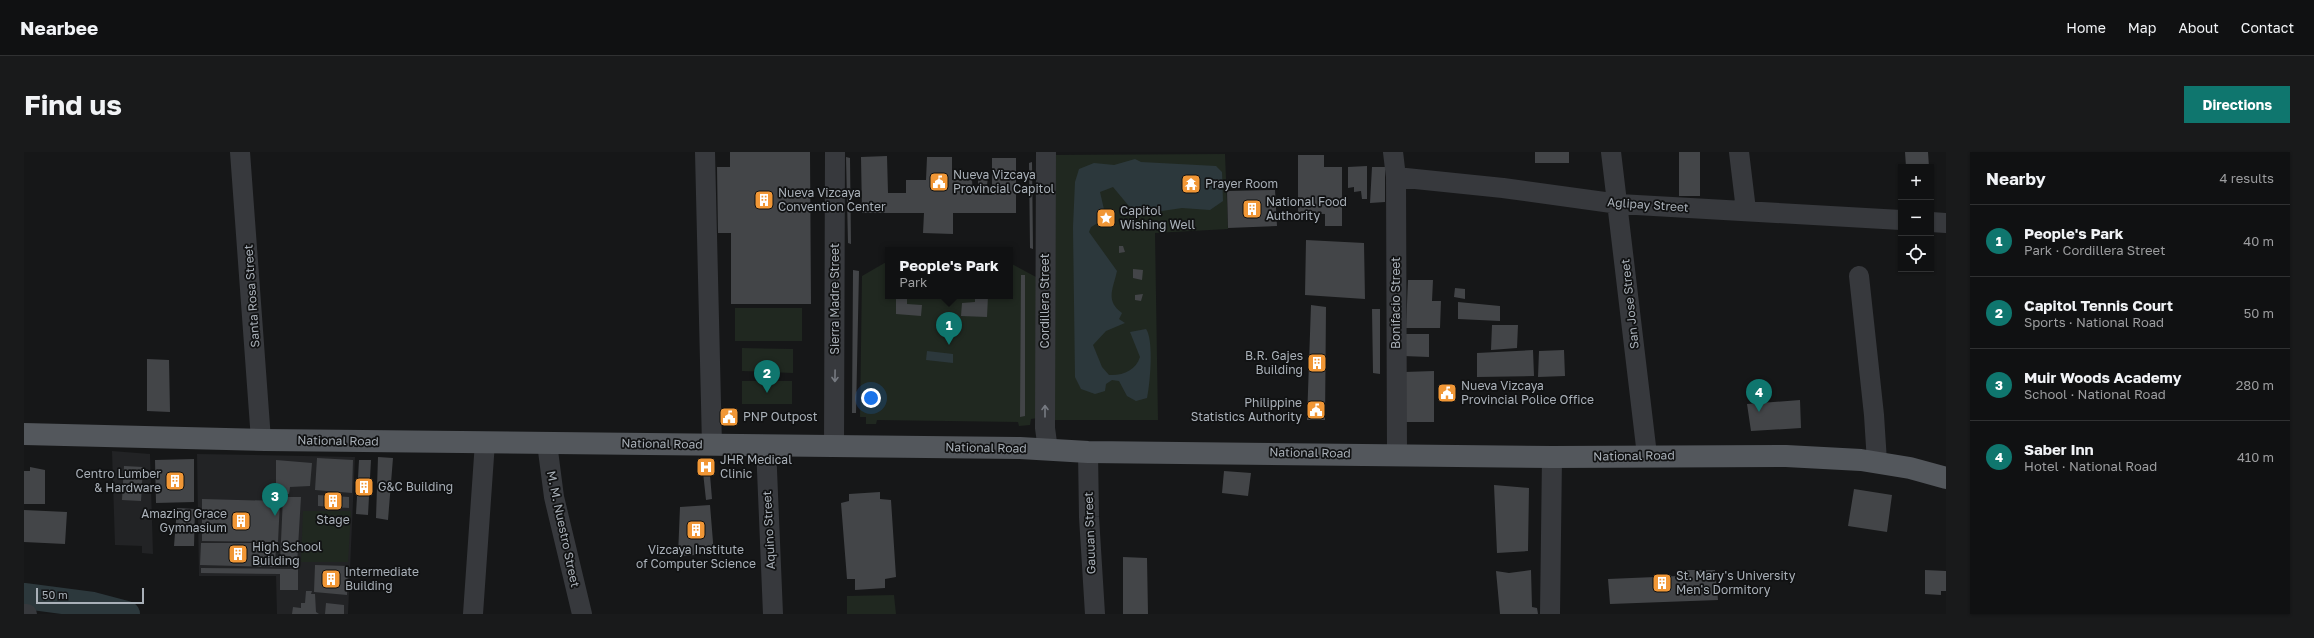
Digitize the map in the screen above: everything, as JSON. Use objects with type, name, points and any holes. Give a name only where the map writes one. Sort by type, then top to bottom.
[{"type":"main road","name":"National Road","points":[[24,434],[261,440],[834,446],[1088,452],[1397,454],[1552,457],[1647,455],[1786,456],[1876,462],[1946,478]]},
{"type":"street","name":"Santa Rosa Street","points":[[240,152],[261,440]]},
{"type":"street","points":[[705,152],[712,445]]},
{"type":"street","name":"Sierra Madre Street","points":[[834,446],[836,267],[835,152]]},
{"type":"street","name":"Cordillera Street","points":[[1046,152],[1045,428],[1048,450]]},
{"type":"street","name":"Bonifacio Street","points":[[1393,152],[1396,177],[1397,454]]},
{"type":"street","name":"San Jose Street","points":[[1612,152],[1647,455]]},
{"type":"street","points":[[1739,152],[1746,210]]},
{"type":"street","name":"Aglipay Street","points":[[1396,177],[1503,188],[1619,204],[1898,220]]},
{"type":"street","points":[[1934,222],[1946,223]]},
{"type":"street","points":[[1859,276],[1874,415],[1876,462]]},
{"type":"street","points":[[473,614],[484,442]]},
{"type":"street","name":"M. M. Nuestro Street","points":[[547,443],[554,497],[582,614]]},
{"type":"street","name":"Aquino Street","points":[[766,446],[773,614]]},
{"type":"street","name":"Gauuan Street","points":[[1088,452],[1089,525],[1095,614]]},
{"type":"street","points":[[1550,614],[1552,457]]},
{"type":"shaded area","points":[[1225,154],[1228,229],[1155,233],[1158,420],[1048,420],[1048,155]]},
{"type":"shaded area","points":[[1135,159],[1141,162],[1216,166],[1222,172],[1223,201],[1210,210],[1182,208],[1142,214],[1128,205],[1113,187],[1100,192],[1106,218],[1091,227],[1089,232],[1117,271],[1112,289],[1112,299],[1113,304],[1122,313],[1119,319],[1125,323],[1106,331],[1093,345],[1102,367],[1109,375],[1124,373],[1132,369],[1140,357],[1130,332],[1146,329],[1151,352],[1148,391],[1147,398],[1136,401],[1127,396],[1119,381],[1112,380],[1106,384],[1105,391],[1095,394],[1081,389],[1075,377],[1073,227],[1075,182],[1079,169],[1094,163],[1114,165]],"holes":[[[1188,176],[1195,176],[1200,181],[1200,188],[1195,193],[1188,193],[1183,188],[1183,181]]]},
{"type":"shaded area","points":[[885,263],[885,299],[1013,299],[1013,265],[1036,277],[1038,418],[1031,419],[1030,425],[1019,426],[1018,422],[877,420],[876,424],[866,424],[866,417],[860,417],[862,276]]},
{"type":"shaded area","points":[[735,308],[802,308],[802,341],[735,341]]},
{"type":"shaded area","points":[[742,348],[793,349],[793,373],[742,371]]},
{"type":"shaded area","points":[[927,351],[953,354],[953,363],[926,360]]},
{"type":"shaded area","points":[[742,381],[792,381],[792,404],[742,404]]},
{"type":"shaded area","points":[[112,451],[150,454],[153,554],[142,553],[142,546],[115,545]]},
{"type":"shaded area","points":[[197,454],[355,457],[348,614],[277,614],[276,576],[199,576]]},
{"type":"shaded area","points":[[303,511],[351,511],[348,562],[301,562]]},
{"type":"shaded area","points":[[894,595],[896,614],[847,614],[847,596]]},
{"type":"building","name":"Nueva Vizcaya Convention Center","points":[[730,152],[810,152],[811,304],[731,304],[731,233],[718,233],[717,167],[730,167]]},
{"type":"building","points":[[1535,152],[1569,152],[1569,163],[1535,163]]},
{"type":"building","points":[[1679,152],[1700,152],[1700,196],[1679,196]]},
{"type":"building","points":[[1905,152],[1928,152],[1929,164],[1906,164]]},
{"type":"building","points":[[1298,155],[1324,155],[1324,167],[1342,167],[1342,226],[1325,226],[1325,214],[1298,213]]},
{"type":"building","points":[[887,156],[888,193],[906,193],[906,180],[926,180],[927,157],[952,157],[952,180],[972,180],[973,194],[992,195],[992,158],[1016,158],[1016,213],[953,213],[953,234],[923,233],[924,213],[862,213],[861,157]]},
{"type":"building","points":[[846,157],[850,158],[851,244],[848,243]]},
{"type":"building","points":[[1032,162],[1033,249],[1030,248],[1029,163]]},
{"type":"building","points":[[1367,166],[1367,199],[1362,199],[1361,191],[1354,192],[1354,187],[1348,188],[1348,167]]},
{"type":"building","points":[[1372,167],[1385,167],[1385,202],[1370,203]]},
{"type":"building","name":"Prayer Room","points":[[1191,175],[1197,178],[1200,184],[1197,190],[1191,193],[1185,190],[1182,184],[1185,178]]},
{"type":"building","points":[[978,176],[988,177],[987,186],[978,185]]},
{"type":"building","name":"National Food Authority","points":[[1275,190],[1277,226],[1228,228],[1227,191]]},
{"type":"building","points":[[1132,219],[1133,228],[1124,228],[1124,220]]},
{"type":"building","points":[[1306,240],[1364,243],[1365,299],[1305,295]]},
{"type":"building","points":[[1119,246],[1123,246],[1125,252],[1119,253]]},
{"type":"building","points":[[1133,269],[1143,270],[1142,280],[1133,278]]},
{"type":"building","points":[[853,270],[859,271],[856,413],[852,413]]},
{"type":"building","points":[[1021,275],[1025,275],[1025,416],[1020,417]]},
{"type":"building","points":[[1408,280],[1433,280],[1432,301],[1441,301],[1440,328],[1406,328]]},
{"type":"building","points":[[1455,288],[1465,289],[1465,299],[1454,297]]},
{"type":"building","points":[[1143,294],[1141,301],[1135,300],[1135,295]]},
{"type":"building","points":[[896,299],[907,299],[907,304],[922,305],[921,316],[896,314]]},
{"type":"building","points":[[975,299],[988,299],[987,317],[961,316],[962,303],[975,302]]},
{"type":"building","points":[[1458,302],[1500,306],[1500,321],[1458,319]]},
{"type":"building","name":"B.R. Gajes Building","points":[[1311,305],[1326,307],[1325,420],[1307,420]]},
{"type":"building","points":[[1372,309],[1380,309],[1380,374],[1373,373]]},
{"type":"building","points":[[1492,325],[1518,325],[1517,348],[1491,350]]},
{"type":"building","points":[[1403,334],[1429,334],[1429,357],[1403,356]]},
{"type":"building","points":[[1533,350],[1534,376],[1477,377],[1477,353]]},
{"type":"building","points":[[1564,350],[1565,376],[1538,377],[1539,351]]},
{"type":"building","points":[[147,359],[169,360],[170,412],[147,411]]},
{"type":"building","points":[[1434,371],[1434,422],[1403,422],[1404,372]]},
{"type":"building","points":[[1800,400],[1801,428],[1751,431],[1747,404]]},
{"type":"building","name":"PNP Outpost","points":[[724,411],[733,411],[734,423],[724,422]]},
{"type":"building","points":[[378,457],[393,458],[388,520],[376,518]]},
{"type":"building","points":[[317,458],[353,460],[352,493],[315,490]]},
{"type":"building","name":"Centro Lumber & Hardware","points":[[194,459],[194,502],[156,503],[155,460]]},
{"type":"building","points":[[276,460],[312,463],[310,486],[290,487],[289,494],[276,493]]},
{"type":"building","name":"G&C Building","points":[[359,460],[371,460],[368,515],[356,514]]},
{"type":"building","points":[[702,463],[709,463],[712,499],[706,500]]},
{"type":"building","points":[[124,466],[143,467],[141,501],[122,500]]},
{"type":"building","points":[[30,467],[45,470],[45,504],[24,504],[24,471],[30,471]]},
{"type":"building","points":[[1224,471],[1251,473],[1248,496],[1222,493]]},
{"type":"building","points":[[1494,485],[1529,488],[1528,551],[1497,553]]},
{"type":"building","points":[[1854,489],[1892,495],[1887,532],[1848,526]]},
{"type":"building","points":[[880,492],[880,499],[891,500],[896,577],[885,579],[885,588],[855,590],[855,579],[847,579],[841,503],[849,501],[849,494]]},
{"type":"building","name":"Stage","points":[[318,495],[349,497],[349,508],[318,506]]},
{"type":"building","points":[[283,497],[301,497],[297,564],[280,563]]},
{"type":"building","name":"Amazing Grace Gymnasium","points":[[202,499],[280,501],[278,542],[202,541]]},
{"type":"building","name":"Vizcaya Institute of Computer Science","points":[[710,505],[714,554],[678,556],[680,507]]},
{"type":"building","points":[[177,508],[195,509],[194,546],[174,546]]},
{"type":"building","points":[[24,510],[67,512],[65,544],[24,542]]},
{"type":"building","name":"High School Building","points":[[201,543],[276,543],[275,567],[200,565]]},
{"type":"building","points":[[1123,557],[1147,558],[1148,614],[1123,614]]},
{"type":"building","name":"Intermediate Building","points":[[315,565],[348,566],[347,595],[314,592]]},
{"type":"building","points":[[201,568],[298,569],[298,590],[280,590],[280,574],[201,573]]},
{"type":"building","points":[[1531,570],[1532,607],[1537,608],[1538,614],[1500,614],[1496,571],[1509,573]]},
{"type":"building","name":"St. Mary's University Men's Dormitory","points":[[1686,570],[1715,570],[1718,600],[1610,604],[1608,579],[1679,576]]},
{"type":"building","points":[[1925,570],[1946,571],[1946,591],[1941,591],[1941,595],[1925,594]]},
{"type":"building","points":[[306,591],[312,591],[311,594],[315,594],[316,612],[319,614],[292,614],[293,607],[301,608],[301,603],[305,603]]},
{"type":"building","points":[[326,603],[344,605],[344,614],[325,614]]},
{"type":"waterway","points":[[24,596],[93,605],[127,614]]},
{"type":"place","name":"Nueva Vizcaya Provincial Capitol","points":[[939,182]]},
{"type":"place","name":"Prayer Room","points":[[1191,184]]},
{"type":"place","name":"Nueva Vizcaya Convention Center","points":[[764,200]]},
{"type":"place","name":"National Food Authority","points":[[1252,209]]},
{"type":"place","name":"Capitol Wishing Well","points":[[1106,218]]},
{"type":"place","name":"People's Park","points":[[949,345]]},
{"type":"place","name":"B.R. Gajes Building","points":[[1317,363]]},
{"type":"place","name":"Capitol Tennis Court","points":[[767,393]]},
{"type":"place","name":"Nueva Vizcaya Provincial Police Office","points":[[1447,393]]},
{"type":"place","name":"Philippine Statistics Authority","points":[[1316,410]]},
{"type":"place","name":"Saber Inn","points":[[1759,412]]},
{"type":"place","name":"PNP Outpost","points":[[729,417]]},
{"type":"place","name":"JHR Medical Clinic","points":[[706,467]]},
{"type":"place","name":"Centro Lumber & Hardware","points":[[175,481]]},
{"type":"place","name":"G&C Building","points":[[364,487]]},
{"type":"place","name":"Stage","points":[[333,501]]},
{"type":"place","name":"Muir Woods Academy","points":[[275,516]]},
{"type":"place","name":"Amazing Grace Gymnasium","points":[[241,521]]},
{"type":"place","name":"Vizcaya Institute of Computer Science","points":[[696,530]]},
{"type":"place","name":"High School Building","points":[[238,554]]},
{"type":"place","name":"Intermediate Building","points":[[331,579]]},
{"type":"place","name":"St. Mary's University Men's Dormitory","points":[[1662,583]]}]
